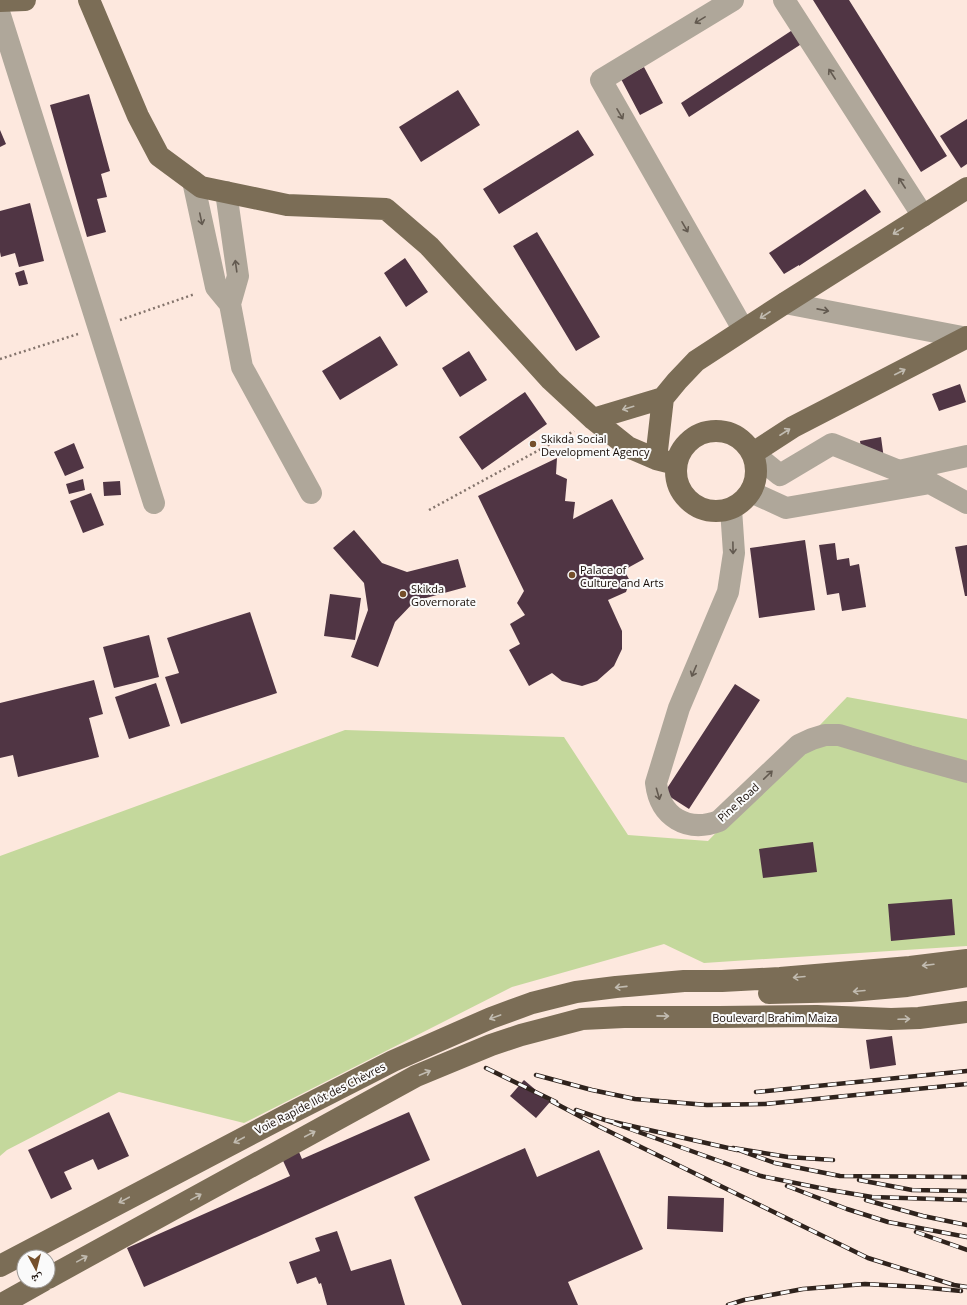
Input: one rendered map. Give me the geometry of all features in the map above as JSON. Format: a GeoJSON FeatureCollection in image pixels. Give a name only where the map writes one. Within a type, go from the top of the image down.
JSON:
{"type":"FeatureCollection","features":[{"type":"Feature","properties":{"kind":"main road"},"geometry":{"type":"LineString","coordinates":[[0,1],[25,0]]}},
{"type":"Feature","properties":{"kind":"main road"},"geometry":{"type":"LineString","coordinates":[[89,0],[138,116],[159,156],[201,187],[287,205],[386,210],[429,246],[551,380],[593,419],[628,447],[666,461]]}},
{"type":"Feature","properties":{"kind":"main road"},"geometry":{"type":"LineString","coordinates":[[593,419],[663,398],[696,361],[743,329],[967,188]]}},
{"type":"Feature","properties":{"kind":"main road"},"geometry":{"type":"LineString","coordinates":[[753,453],[793,427],[967,338]]}},
{"type":"Feature","properties":{"kind":"main road"},"geometry":{"type":"LineString","coordinates":[[663,398],[666,461],[676,476],[679,488],[690,502],[707,511],[719,512],[731,509],[742,502],[751,492],[756,480],[757,466],[753,453],[745,443],[735,436],[723,431],[711,431],[698,435],[688,442],[680,452],[666,461]]}},
{"type":"Feature","properties":{"kind":"main road"},"geometry":{"type":"LineString","coordinates":[[660,983],[780,978],[910,967],[967,960]]}},
{"type":"Feature","properties":{"kind":"main road"},"geometry":{"type":"LineString","coordinates":[[660,983],[688,991],[703,993],[850,992],[907,986],[967,976]]}},
{"type":"Feature","properties":{"kind":"main road","name":"Voie Rapide Ilôt des Chèvres"},"geometry":{"type":"LineString","coordinates":[[0,1266],[393,1061],[484,1021],[532,1004],[569,994],[616,987],[660,983]]}},
{"type":"Feature","properties":{"kind":"main road"},"geometry":{"type":"LineString","coordinates":[[817,1016],[967,990]]}},
{"type":"Feature","properties":{"kind":"main road","name":"Boulevard Brahim Maiza"},"geometry":{"type":"LineString","coordinates":[[56,1274],[416,1076],[491,1045],[548,1027],[582,1019],[631,1016],[817,1016],[892,1019],[919,1018],[967,1012]]}},
{"type":"Feature","properties":{"kind":"main road"},"geometry":{"type":"LineString","coordinates":[[0,1305],[29,1289]]}},
{"type":"Feature","properties":{"kind":"street"},"geometry":{"type":"LineString","coordinates":[[733,0],[601,80],[743,329]]}},
{"type":"Feature","properties":{"kind":"street"},"geometry":{"type":"LineString","coordinates":[[784,0],[923,216]]}},
{"type":"Feature","properties":{"kind":"street"},"geometry":{"type":"LineString","coordinates":[[0,16],[154,503]]}},
{"type":"Feature","properties":{"kind":"street"},"geometry":{"type":"LineString","coordinates":[[193,181],[216,287],[230,304]]}},
{"type":"Feature","properties":{"kind":"street"},"geometry":{"type":"LineString","coordinates":[[226,192],[238,276],[230,304],[242,367],[311,493]]}},
{"type":"Feature","properties":{"kind":"street"},"geometry":{"type":"LineString","coordinates":[[784,303],[967,338]]}},
{"type":"Feature","properties":{"kind":"street"},"geometry":{"type":"LineString","coordinates":[[753,453],[780,475],[832,444],[930,483],[967,503]]}},
{"type":"Feature","properties":{"kind":"street"},"geometry":{"type":"LineString","coordinates":[[899,471],[967,456]]}},
{"type":"Feature","properties":{"kind":"street"},"geometry":{"type":"LineString","coordinates":[[751,492],[786,508],[930,483]]}},
{"type":"Feature","properties":{"kind":"street","name":"Pine Road"},"geometry":{"type":"LineString","coordinates":[[731,509],[734,553],[728,592],[679,708],[656,783],[657,792],[666,810],[677,819],[691,825],[710,825],[719,821],[799,745],[812,738],[825,735],[839,735],[967,772]]}},
{"type":"Feature","properties":{"kind":"path"},"geometry":{"type":"LineString","coordinates":[[0,359],[98,328],[216,287]]}},
{"type":"Feature","properties":{"kind":"path"},"geometry":{"type":"LineString","coordinates":[[429,510],[574,432]]}},
{"type":"Feature","properties":{"kind":"green space"},"geometry":{"type":"Polygon","coordinates":[[[847,697],[967,719],[967,946],[704,963],[664,944],[512,987],[244,1123],[119,1092],[7,1150],[0,1156],[0,856],[345,730],[564,737],[628,835],[708,841],[847,697]]]}},
{"type":"Feature","properties":{"kind":"building"},"geometry":{"type":"Polygon","coordinates":[[[813,0],[849,0],[947,156],[921,172],[813,0]]]}},
{"type":"Feature","properties":{"kind":"building"},"geometry":{"type":"Polygon","coordinates":[[[794,29],[803,43],[689,117],[681,103],[794,29]]]}},
{"type":"Feature","properties":{"kind":"building"},"geometry":{"type":"Polygon","coordinates":[[[644,67],[663,103],[640,115],[621,79],[644,67]]]}},
{"type":"Feature","properties":{"kind":"building"},"geometry":{"type":"Polygon","coordinates":[[[458,90],[480,125],[421,162],[399,127],[458,90]]]}},
{"type":"Feature","properties":{"kind":"building"},"geometry":{"type":"Polygon","coordinates":[[[89,94],[110,171],[101,174],[107,197],[97,199],[106,232],[87,237],[50,105],[89,94]]]}},
{"type":"Feature","properties":{"kind":"building"},"geometry":{"type":"Polygon","coordinates":[[[967,119],[967,164],[961,168],[940,136],[967,119]]]}},
{"type":"Feature","properties":{"kind":"building"},"geometry":{"type":"Polygon","coordinates":[[[0,130],[6,144],[0,147],[0,130]]]}},
{"type":"Feature","properties":{"kind":"building"},"geometry":{"type":"Polygon","coordinates":[[[578,130],[594,155],[499,214],[483,189],[578,130]]]}},
{"type":"Feature","properties":{"kind":"building"},"geometry":{"type":"Polygon","coordinates":[[[865,189],[881,212],[799,266],[784,274],[769,253],[865,189]]]}},
{"type":"Feature","properties":{"kind":"building"},"geometry":{"type":"Polygon","coordinates":[[[30,203],[44,261],[19,267],[15,253],[1,257],[0,211],[30,203]]]}},
{"type":"Feature","properties":{"kind":"building"},"geometry":{"type":"Polygon","coordinates":[[[537,232],[600,337],[576,351],[513,246],[537,232]]]}},
{"type":"Feature","properties":{"kind":"building"},"geometry":{"type":"Polygon","coordinates":[[[405,258],[428,292],[406,307],[384,273],[405,258]]]}},
{"type":"Feature","properties":{"kind":"building"},"geometry":{"type":"Polygon","coordinates":[[[24,270],[28,284],[19,286],[15,273],[24,270]]]}},
{"type":"Feature","properties":{"kind":"building"},"geometry":{"type":"Polygon","coordinates":[[[380,336],[398,365],[340,400],[322,371],[380,336]]]}},
{"type":"Feature","properties":{"kind":"building"},"geometry":{"type":"Polygon","coordinates":[[[469,351],[487,380],[460,397],[442,368],[469,351]]]}},
{"type":"Feature","properties":{"kind":"building"},"geometry":{"type":"Polygon","coordinates":[[[960,384],[966,402],[939,411],[932,394],[960,384]]]}},
{"type":"Feature","properties":{"kind":"building"},"geometry":{"type":"Polygon","coordinates":[[[525,392],[547,424],[482,470],[459,437],[525,392]]]}},
{"type":"Feature","properties":{"kind":"building"},"geometry":{"type":"Polygon","coordinates":[[[881,437],[884,459],[863,463],[860,441],[881,437]]]}},
{"type":"Feature","properties":{"kind":"building"},"geometry":{"type":"Polygon","coordinates":[[[74,443],[84,468],[65,476],[54,452],[74,443]]]}},
{"type":"Feature","properties":{"kind":"building","name":"Palace of Culture and Arts"},"geometry":{"type":"Polygon","coordinates":[[[557,458],[556,474],[567,479],[565,501],[575,502],[573,519],[612,499],[644,559],[624,570],[630,581],[626,592],[608,600],[622,631],[622,649],[614,666],[597,681],[582,686],[562,681],[552,673],[529,686],[509,650],[520,644],[510,624],[525,615],[517,603],[524,591],[478,496],[557,458]]]}},
{"type":"Feature","properties":{"kind":"building"},"geometry":{"type":"Polygon","coordinates":[[[83,479],[85,490],[69,494],[66,484],[83,479]]]}},
{"type":"Feature","properties":{"kind":"building"},"geometry":{"type":"Polygon","coordinates":[[[120,481],[121,495],[104,496],[103,482],[120,481]]]}},
{"type":"Feature","properties":{"kind":"building"},"geometry":{"type":"Polygon","coordinates":[[[91,493],[104,525],[83,533],[70,501],[91,493]]]}},
{"type":"Feature","properties":{"kind":"building","name":"Skikda Governorate"},"geometry":{"type":"Polygon","coordinates":[[[354,530],[382,563],[407,572],[458,559],[466,587],[415,601],[395,622],[378,667],[351,657],[368,610],[364,583],[333,548],[354,530]]]}},
{"type":"Feature","properties":{"kind":"building"},"geometry":{"type":"Polygon","coordinates":[[[805,540],[815,610],[759,618],[750,548],[805,540]]]}},
{"type":"Feature","properties":{"kind":"building"},"geometry":{"type":"Polygon","coordinates":[[[835,543],[837,560],[849,558],[850,566],[859,564],[866,607],[842,611],[839,593],[827,595],[819,545],[835,543]]]}},
{"type":"Feature","properties":{"kind":"building"},"geometry":{"type":"Polygon","coordinates":[[[967,545],[967,596],[965,596],[955,547],[967,545]]]}},
{"type":"Feature","properties":{"kind":"building"},"geometry":{"type":"Polygon","coordinates":[[[330,594],[361,598],[355,640],[324,636],[330,594]]]}},
{"type":"Feature","properties":{"kind":"building"},"geometry":{"type":"Polygon","coordinates":[[[250,612],[277,693],[181,724],[165,677],[179,673],[167,638],[250,612]]]}},
{"type":"Feature","properties":{"kind":"building"},"geometry":{"type":"Polygon","coordinates":[[[149,635],[159,677],[114,688],[103,647],[149,635]]]}},
{"type":"Feature","properties":{"kind":"building"},"geometry":{"type":"Polygon","coordinates":[[[94,680],[103,714],[89,718],[99,757],[18,777],[13,755],[0,758],[0,703],[94,680]]]}},
{"type":"Feature","properties":{"kind":"building"},"geometry":{"type":"Polygon","coordinates":[[[156,683],[170,726],[129,739],[115,697],[156,683]]]}},
{"type":"Feature","properties":{"kind":"building"},"geometry":{"type":"Polygon","coordinates":[[[735,684],[760,700],[689,809],[664,793],[735,684]]]}},
{"type":"Feature","properties":{"kind":"building"},"geometry":{"type":"Polygon","coordinates":[[[813,842],[817,872],[763,878],[759,849],[813,842]]]}},
{"type":"Feature","properties":{"kind":"building"},"geometry":{"type":"Polygon","coordinates":[[[952,899],[955,935],[891,941],[888,904],[952,899]]]}},
{"type":"Feature","properties":{"kind":"building"},"geometry":{"type":"Polygon","coordinates":[[[892,1036],[896,1065],[870,1069],[866,1040],[892,1036]]]}},
{"type":"Feature","properties":{"kind":"building"},"geometry":{"type":"Polygon","coordinates":[[[524,1080],[550,1102],[536,1118],[510,1096],[524,1080]]]}},
{"type":"Feature","properties":{"kind":"building"},"geometry":{"type":"Polygon","coordinates":[[[109,1112],[129,1156],[98,1170],[93,1159],[64,1172],[72,1189],[51,1199],[28,1150],[109,1112]]]}},
{"type":"Feature","properties":{"kind":"building"},"geometry":{"type":"Polygon","coordinates":[[[409,1112],[430,1160],[144,1287],[127,1248],[290,1176],[279,1152],[296,1145],[302,1159],[409,1112]]]}},
{"type":"Feature","properties":{"kind":"building"},"geometry":{"type":"Polygon","coordinates":[[[525,1148],[537,1177],[599,1150],[643,1249],[568,1282],[578,1305],[462,1305],[414,1197],[525,1148]]]}},
{"type":"Feature","properties":{"kind":"building"},"geometry":{"type":"Polygon","coordinates":[[[668,1196],[724,1198],[723,1232],[667,1229],[668,1196]]]}},
{"type":"Feature","properties":{"kind":"building"},"geometry":{"type":"Polygon","coordinates":[[[337,1231],[351,1271],[391,1259],[405,1305],[327,1305],[321,1283],[319,1284],[316,1277],[297,1284],[289,1262],[320,1251],[315,1238],[337,1231]]]}},
{"type":"Feature","properties":{"kind":"railway"},"geometry":{"type":"LineString","coordinates":[[486,1068],[556,1102]]}},
{"type":"Feature","properties":{"kind":"railway"},"geometry":{"type":"LineString","coordinates":[[756,1092],[967,1071]]}},
{"type":"Feature","properties":{"kind":"railway"},"geometry":{"type":"LineString","coordinates":[[536,1075],[592,1090],[635,1099],[707,1105],[765,1104],[967,1084]]}},
{"type":"Feature","properties":{"kind":"railway"},"geometry":{"type":"LineString","coordinates":[[551,1101],[600,1127],[868,1258],[954,1285],[967,1287]]}},
{"type":"Feature","properties":{"kind":"railway"},"geometry":{"type":"LineString","coordinates":[[576,1110],[605,1120]]}},
{"type":"Feature","properties":{"kind":"railway"},"geometry":{"type":"LineString","coordinates":[[737,1150],[605,1120],[761,1176],[872,1197],[967,1200]]}},
{"type":"Feature","properties":{"kind":"railway"},"geometry":{"type":"LineString","coordinates":[[833,1160],[788,1157],[733,1148],[775,1163],[840,1176],[967,1177]]}},
{"type":"Feature","properties":{"kind":"railway"},"geometry":{"type":"LineString","coordinates":[[859,1180],[912,1190],[967,1191]]}},
{"type":"Feature","properties":{"kind":"railway"},"geometry":{"type":"LineString","coordinates":[[787,1186],[847,1209],[888,1222],[967,1237]]}},
{"type":"Feature","properties":{"kind":"railway"},"geometry":{"type":"LineString","coordinates":[[866,1200],[923,1216],[967,1225]]}},
{"type":"Feature","properties":{"kind":"railway"},"geometry":{"type":"LineString","coordinates":[[916,1232],[967,1250]]}},
{"type":"Feature","properties":{"kind":"railway"},"geometry":{"type":"LineString","coordinates":[[728,1305],[744,1300],[803,1289],[865,1284],[961,1291]]}},
{"type":"Feature","properties":{"kind":"place","name":"Skikda Social Development Agency"},"geometry":{"type":"Point","coordinates":[533,444]}},
{"type":"Feature","properties":{"kind":"place","name":"Palace of Culture and Arts"},"geometry":{"type":"Point","coordinates":[572,575]}},
{"type":"Feature","properties":{"kind":"place","name":"Skikda Governorate"},"geometry":{"type":"Point","coordinates":[403,594]}}]}
